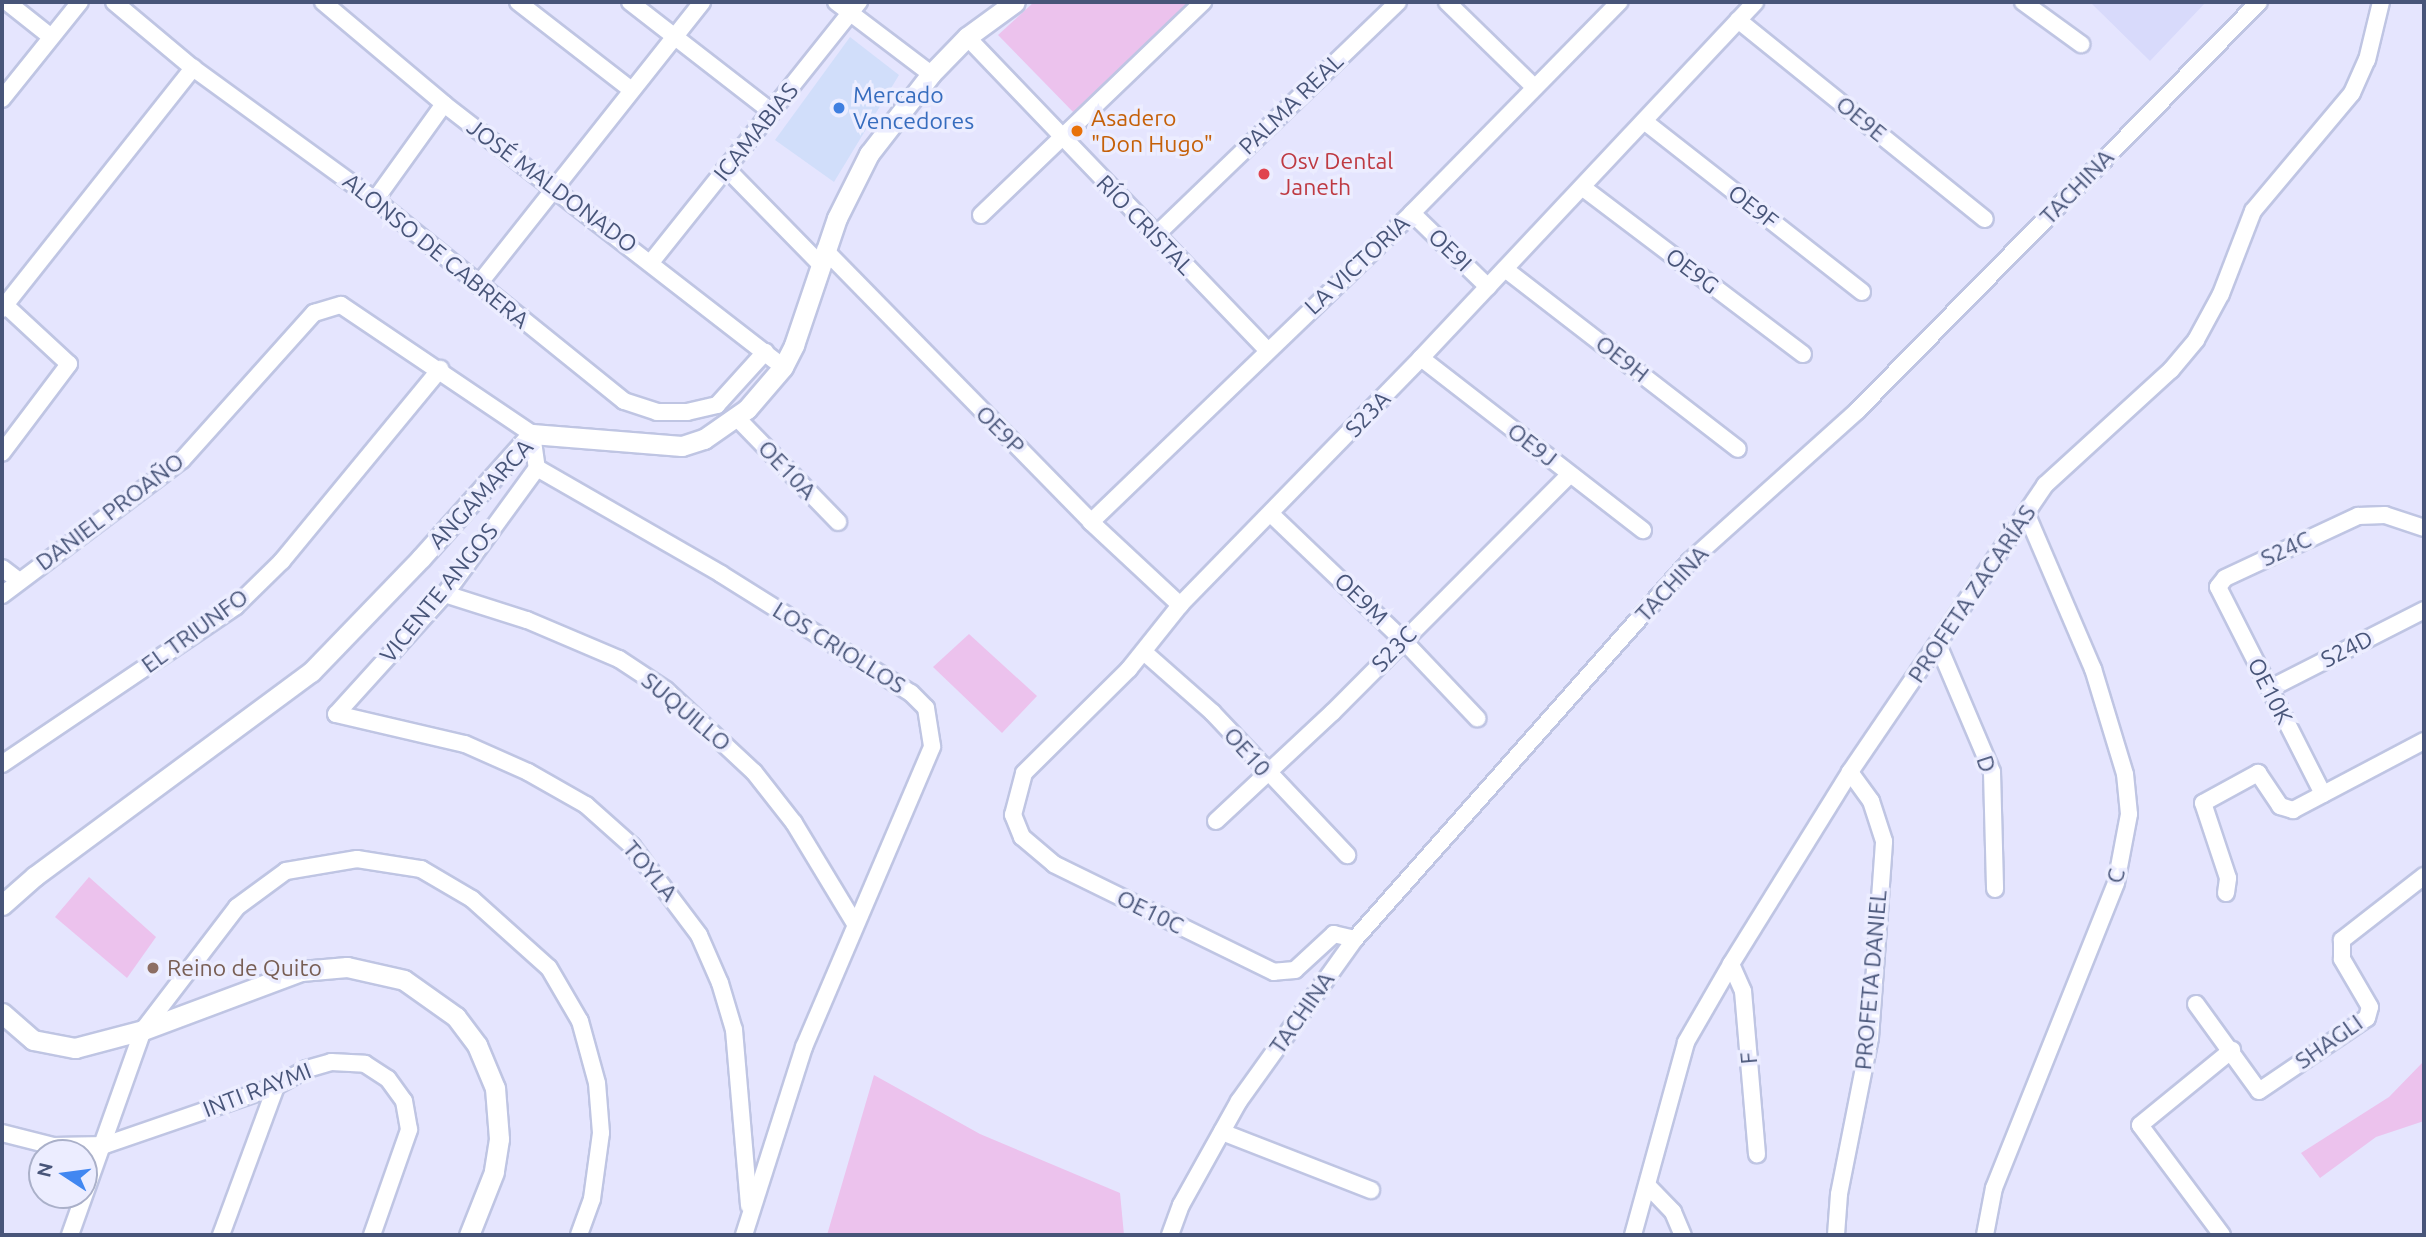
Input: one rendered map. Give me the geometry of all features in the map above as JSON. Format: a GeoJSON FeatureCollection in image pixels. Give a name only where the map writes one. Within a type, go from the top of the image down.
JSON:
{"type":"FeatureCollection","features":[{"type":"Feature","properties":{"kind":"street"},"geometry":{"type":"LineString","coordinates":[[6,2],[51,37]]}},
{"type":"Feature","properties":{"kind":"street"},"geometry":{"type":"LineString","coordinates":[[2,99],[80,2]]}},
{"type":"Feature","properties":{"kind":"street","name":"ALONSO DE CABRERA"},"geometry":{"type":"LineString","coordinates":[[114,2],[193,68],[375,200],[624,401],[657,412],[687,412],[717,405],[765,352]]}},
{"type":"Feature","properties":{"kind":"street","name":"JOSÉ MALDONADO"},"geometry":{"type":"LineString","coordinates":[[323,2],[444,104],[552,189],[652,261],[783,366]]}},
{"type":"Feature","properties":{"kind":"street"},"geometry":{"type":"LineString","coordinates":[[519,2],[631,89]]}},
{"type":"Feature","properties":{"kind":"street"},"geometry":{"type":"LineString","coordinates":[[630,2],[772,112]]}},
{"type":"Feature","properties":{"kind":"street"},"geometry":{"type":"LineString","coordinates":[[478,285],[702,2]]}},
{"type":"Feature","properties":{"kind":"street"},"geometry":{"type":"LineString","coordinates":[[836,2],[855,7],[931,74]]}},
{"type":"Feature","properties":{"kind":"street","name":"ANGAMARCA"},"geometry":{"type":"LineString","coordinates":[[2,905],[35,876],[311,672],[421,558],[532,434],[682,446],[704,439],[737,418],[783,366],[822,257],[869,153],[931,74],[967,37],[1014,2]]}},
{"type":"Feature","properties":{"kind":"street"},"geometry":{"type":"LineString","coordinates":[[981,215],[1203,2]]}},
{"type":"Feature","properties":{"kind":"street","name":"PALMA REAL"},"geometry":{"type":"LineString","coordinates":[[1155,236],[1398,2]]}},
{"type":"Feature","properties":{"kind":"street"},"geometry":{"type":"LineString","coordinates":[[1447,2],[1534,88]]}},
{"type":"Feature","properties":{"kind":"street","name":"LA VICTORIA"},"geometry":{"type":"LineString","coordinates":[[1091,522],[1412,213],[1619,2]]}},
{"type":"Feature","properties":{"kind":"street","name":"S23A"},"geometry":{"type":"LineString","coordinates":[[1022,837],[1013,815],[1024,772],[1144,652],[1180,605],[1506,269],[1755,2]]}},
{"type":"Feature","properties":{"kind":"street"},"geometry":{"type":"LineString","coordinates":[[2023,2],[2081,44]]}},
{"type":"Feature","properties":{"kind":"street","name":"TACHINA"},"geometry":{"type":"LineString","coordinates":[[1170,1235],[1181,1205],[1222,1132],[1355,939],[1690,561],[1857,411],[2259,2]]}},
{"type":"Feature","properties":{"kind":"street","name":"PROFETA ZACARÍAS"},"geometry":{"type":"LineString","coordinates":[[1633,1235],[1686,1042],[1731,964],[1850,772],[1939,647],[2026,513],[2068,460],[2171,370],[2196,340],[2221,294],[2253,211],[2352,93],[2367,60],[2381,2]]}},
{"type":"Feature","properties":{"kind":"street","name":"ICAMABIAS"},"geometry":{"type":"LineString","coordinates":[[652,261],[855,7]]}},
{"type":"Feature","properties":{"kind":"street","name":"OE9E"},"geometry":{"type":"LineString","coordinates":[[1738,20],[1985,219]]}},
{"type":"Feature","properties":{"kind":"street","name":"RÍO CRISTAL"},"geometry":{"type":"LineString","coordinates":[[967,37],[1267,350]]}},
{"type":"Feature","properties":{"kind":"street"},"geometry":{"type":"LineString","coordinates":[[2,453],[69,364],[3,305],[193,68]]}},
{"type":"Feature","properties":{"kind":"street"},"geometry":{"type":"LineString","coordinates":[[375,200],[444,104]]}},
{"type":"Feature","properties":{"kind":"street","name":"OE9F"},"geometry":{"type":"LineString","coordinates":[[1644,121],[1862,292]]}},
{"type":"Feature","properties":{"kind":"street","name":"OE9P"},"geometry":{"type":"LineString","coordinates":[[727,169],[822,257],[1091,522],[1180,605]]}},
{"type":"Feature","properties":{"kind":"street","name":"OE9G"},"geometry":{"type":"LineString","coordinates":[[1581,187],[1803,354]]}},
{"type":"Feature","properties":{"kind":"street","name":"OE9I"},"geometry":{"type":"LineString","coordinates":[[1412,213],[1488,287]]}},
{"type":"Feature","properties":{"kind":"street","name":"OE9H"},"geometry":{"type":"LineString","coordinates":[[1506,269],[1738,449]]}},
{"type":"Feature","properties":{"kind":"street","name":"DANIEL PROAÑO"},"geometry":{"type":"LineString","coordinates":[[2,595],[181,460],[314,313],[330,306],[341,305],[440,369]]}},
{"type":"Feature","properties":{"kind":"street","name":"OE9J"},"geometry":{"type":"LineString","coordinates":[[1421,358],[1643,530]]}},
{"type":"Feature","properties":{"kind":"street"},"geometry":{"type":"LineString","coordinates":[[440,369],[532,434],[537,468]]}},
{"type":"Feature","properties":{"kind":"street","name":"EL TRIUNFO"},"geometry":{"type":"LineString","coordinates":[[2,764],[236,606],[282,561],[440,369]]}},
{"type":"Feature","properties":{"kind":"street","name":"OE10A"},"geometry":{"type":"LineString","coordinates":[[737,418],[838,522]]}},
{"type":"Feature","properties":{"kind":"street","name":"VICENTE ANGOS"},"geometry":{"type":"LineString","coordinates":[[336,715],[445,594],[537,468]]}},
{"type":"Feature","properties":{"kind":"street","name":"LOS CRIOLLOS"},"geometry":{"type":"LineString","coordinates":[[537,468],[721,573],[911,693],[926,708],[932,747],[854,922],[804,1047],[766,1171],[750,1208],[744,1235]]}},
{"type":"Feature","properties":{"kind":"street","name":"S23C"},"geometry":{"type":"LineString","coordinates":[[1216,821],[1267,775],[1569,475]]}},
{"type":"Feature","properties":{"kind":"street","name":"C"},"geometry":{"type":"LineString","coordinates":[[1984,1235],[1994,1188],[2116,883],[2129,814],[2125,774],[2093,669],[2026,513]]}},
{"type":"Feature","properties":{"kind":"street","name":"OE9M"},"geometry":{"type":"LineString","coordinates":[[1271,514],[1403,640],[1477,718]]}},
{"type":"Feature","properties":{"kind":"street","name":"S24C"},"geometry":{"type":"LineString","coordinates":[[2218,587],[2225,578],[2358,516],[2385,515],[2424,528]]}},
{"type":"Feature","properties":{"kind":"street"},"geometry":{"type":"LineString","coordinates":[[2,568],[19,582]]}},
{"type":"Feature","properties":{"kind":"street","name":"OE10K"},"geometry":{"type":"LineString","coordinates":[[2218,587],[2323,794]]}},
{"type":"Feature","properties":{"kind":"street","name":"SUQUILLO"},"geometry":{"type":"LineString","coordinates":[[445,594],[527,620],[619,659],[666,690],[754,772],[794,823],[854,922]]}},
{"type":"Feature","properties":{"kind":"street","name":"S24D"},"geometry":{"type":"LineString","coordinates":[[2269,689],[2424,610]]}},
{"type":"Feature","properties":{"kind":"street","name":"D"},"geometry":{"type":"LineString","coordinates":[[1939,647],[1992,772],[1995,888]]}},
{"type":"Feature","properties":{"kind":"street","name":"OE10"},"geometry":{"type":"LineString","coordinates":[[1144,652],[1212,712],[1267,775],[1347,855]]}},
{"type":"Feature","properties":{"kind":"street","name":"TOYLA"},"geometry":{"type":"LineString","coordinates":[[336,715],[465,744],[528,772],[586,805],[632,846],[699,935],[720,983],[734,1031],[750,1208]]}},
{"type":"Feature","properties":{"kind":"street"},"geometry":{"type":"LineString","coordinates":[[2226,893],[2228,878],[2203,803],[2252,774],[2263,777],[2285,811],[2424,741]]}},
{"type":"Feature","properties":{"kind":"street","name":"PROFETA DANIEL"},"geometry":{"type":"LineString","coordinates":[[1836,1235],[1839,1194],[1870,1038],[1884,841],[1871,801],[1850,772]]}},
{"type":"Feature","properties":{"kind":"street","name":"OE10C"},"geometry":{"type":"LineString","coordinates":[[1022,837],[1054,864],[1286,974],[1334,934],[1355,939]]}},
{"type":"Feature","properties":{"kind":"street"},"geometry":{"type":"LineString","coordinates":[[70,1235],[105,1145],[143,1030],[237,907],[286,871],[357,859],[421,869],[472,899],[549,968],[580,1021],[597,1083],[601,1133],[592,1199],[579,1235]]}},
{"type":"Feature","properties":{"kind":"street","name":"SHAGLI"},"geometry":{"type":"LineString","coordinates":[[2196,1004],[2259,1091],[2367,1018],[2370,1007],[2342,959],[2342,940],[2424,876]]}},
{"type":"Feature","properties":{"kind":"street","name":"F"},"geometry":{"type":"LineString","coordinates":[[1731,964],[1743,991],[1757,1154]]}},
{"type":"Feature","properties":{"kind":"street"},"geometry":{"type":"LineString","coordinates":[[2,1013],[19,1031],[58,1048],[88,1046],[143,1030],[301,971],[325,967],[376,971],[433,996],[456,1017],[477,1045],[495,1088],[499,1115],[494,1172],[469,1235]]}},
{"type":"Feature","properties":{"kind":"street"},"geometry":{"type":"LineString","coordinates":[[2222,1235],[2140,1125],[2232,1051]]}},
{"type":"Feature","properties":{"kind":"street","name":"INTI RAYMI"},"geometry":{"type":"LineString","coordinates":[[2,1133],[53,1146],[105,1145],[276,1086],[331,1062],[365,1064],[388,1079],[404,1101],[409,1130],[372,1235]]}},
{"type":"Feature","properties":{"kind":"street"},"geometry":{"type":"LineString","coordinates":[[221,1235],[276,1086]]}},
{"type":"Feature","properties":{"kind":"street"},"geometry":{"type":"LineString","coordinates":[[1222,1132],[1371,1190]]}},
{"type":"Feature","properties":{"kind":"street"},"geometry":{"type":"LineString","coordinates":[[1648,1186],[1673,1212],[1684,1235]]}},
{"type":"Feature","properties":{"kind":"shaded area"},"geometry":{"type":"Polygon","coordinates":[[[1034,2],[1189,2],[1077,116],[998,35],[1034,2]]]}},
{"type":"Feature","properties":{"kind":"shaded area"},"geometry":{"type":"Polygon","coordinates":[[[2090,2],[2206,2],[2150,61],[2090,2]]]}},
{"type":"Feature","properties":{"kind":"shaded area","name":"Mercado Vencedores"},"geometry":{"type":"Polygon","coordinates":[[[850,37],[899,75],[834,182],[775,140],[850,37]]]}},
{"type":"Feature","properties":{"kind":"shaded area"},"geometry":{"type":"Polygon","coordinates":[[[969,634],[1037,696],[1002,733],[933,667],[969,634]]]}},
{"type":"Feature","properties":{"kind":"shaded area"},"geometry":{"type":"Polygon","coordinates":[[[89,877],[156,937],[127,978],[55,917],[89,877]]]}},
{"type":"Feature","properties":{"kind":"shaded area"},"geometry":{"type":"Polygon","coordinates":[[[2424,1061],[2424,1121],[2376,1137],[2320,1178],[2301,1153],[2389,1097],[2424,1061]]]}},
{"type":"Feature","properties":{"kind":"shaded area"},"geometry":{"type":"Polygon","coordinates":[[[874,1075],[980,1134],[1120,1193],[1124,1235],[827,1235],[874,1075]]]}},
{"type":"Feature","properties":{"kind":"place","name":"Mercado Vencedores"},"geometry":{"type":"Point","coordinates":[839,108]}},
{"type":"Feature","properties":{"kind":"place","name":"Asadero \"Don Hugo\""},"geometry":{"type":"Point","coordinates":[1077,131]}},
{"type":"Feature","properties":{"kind":"place","name":"Osv Dental Janeth"},"geometry":{"type":"Point","coordinates":[1264,174]}},
{"type":"Feature","properties":{"kind":"place","name":"Reino de Quito"},"geometry":{"type":"Point","coordinates":[153,968]}}]}
